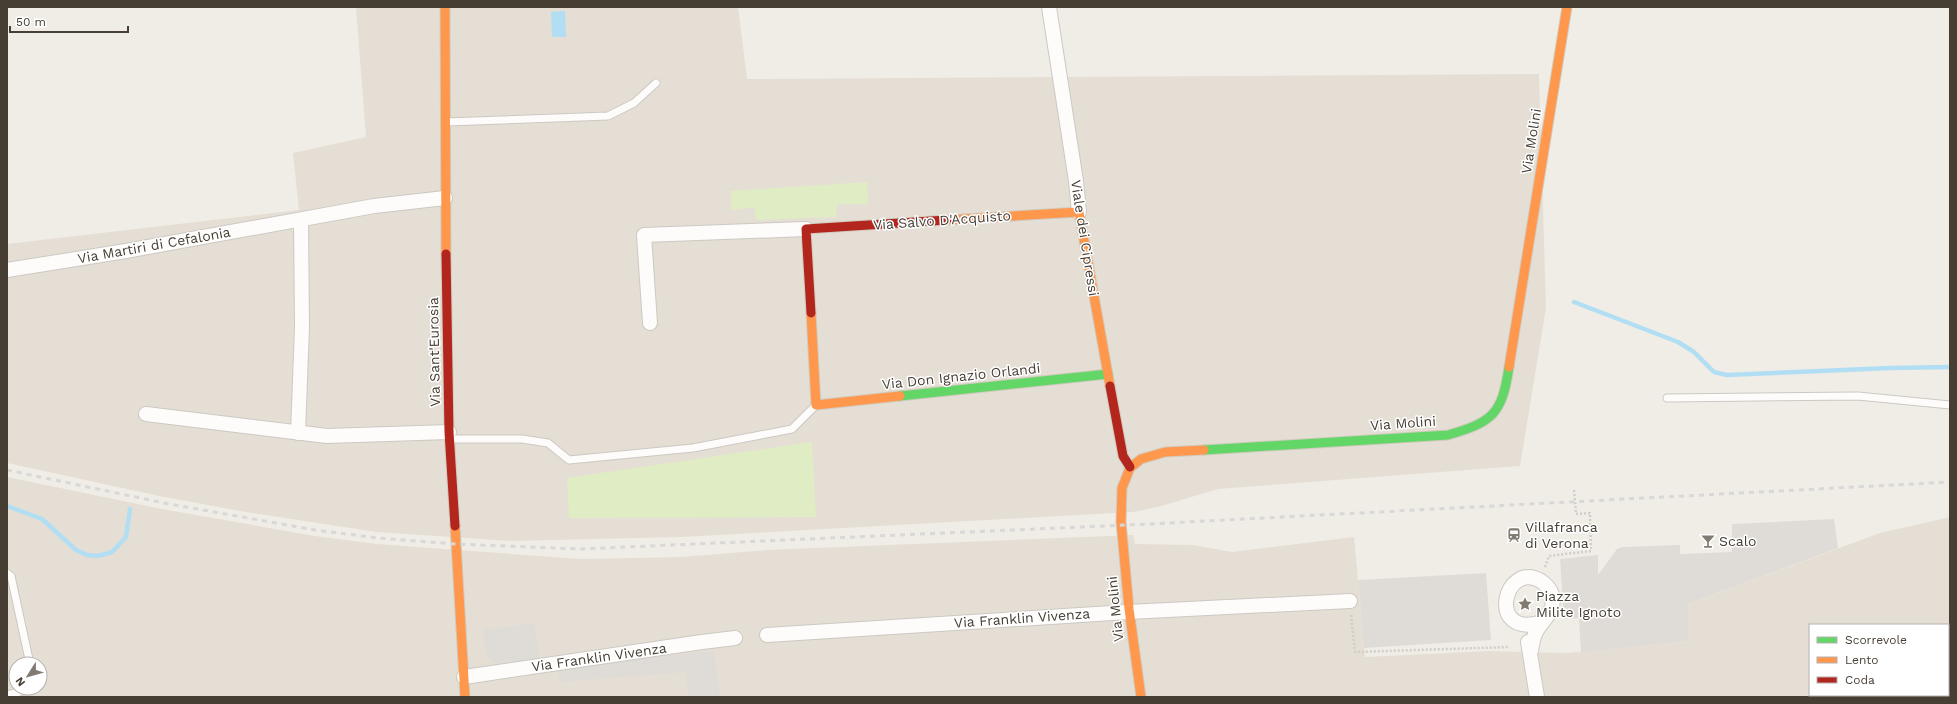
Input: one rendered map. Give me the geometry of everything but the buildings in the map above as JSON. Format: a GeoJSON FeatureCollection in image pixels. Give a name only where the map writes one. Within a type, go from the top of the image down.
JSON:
{"type":"FeatureCollection","features":[{"type":"Feature","properties":{"kind":"street","name":"Via Sant'Eurosia"},"geometry":{"type":"LineString","coordinates":[[445,7],[446,198],[450,436],[465,697]]}},
{"type":"Feature","properties":{"kind":"street","name":"Viale dei Cipressi"},"geometry":{"type":"LineString","coordinates":[[1049,7],[1076,181],[1079,212],[1123,456],[1130,467]]}},
{"type":"Feature","properties":{"kind":"street","name":"Via Molini"},"geometry":{"type":"LineString","coordinates":[[1141,697],[1128,612],[1121,500],[1122,488],[1130,467],[1153,454],[1165,452],[1448,435],[1484,422],[1494,414],[1505,392],[1567,7]]}},
{"type":"Feature","properties":{"kind":"street","name":"Via Martiri di Cefalonia"},"geometry":{"type":"LineString","coordinates":[[7,270],[301,220],[374,206],[446,198]]}},
{"type":"Feature","properties":{"kind":"street","name":"Via Salvo D'Acquisto"},"geometry":{"type":"LineString","coordinates":[[650,323],[644,235],[806,229],[1079,212]]}},
{"type":"Feature","properties":{"kind":"street"},"geometry":{"type":"LineString","coordinates":[[298,433],[302,327],[301,220]]}},
{"type":"Feature","properties":{"kind":"street"},"geometry":{"type":"LineString","coordinates":[[806,229],[816,405]]}},
{"type":"Feature","properties":{"kind":"street","name":"Via Don Ignazio Orlandi"},"geometry":{"type":"LineString","coordinates":[[816,405],[1108,374]]}},
{"type":"Feature","properties":{"kind":"street"},"geometry":{"type":"LineString","coordinates":[[146,414],[327,436],[450,436]]}},
{"type":"Feature","properties":{"kind":"street"},"geometry":{"type":"LineString","coordinates":[[1531,651],[1533,640],[1552,608],[1553,599],[1547,586],[1540,581],[1526,578],[1518,581],[1509,589],[1505,597],[1505,604],[1508,614],[1523,632],[1531,651],[1537,697]]}},
{"type":"Feature","properties":{"kind":"street","name":"Via Franklin Vivenza"},"geometry":{"type":"LineString","coordinates":[[767,635],[1128,612],[1350,601]]}},
{"type":"Feature","properties":{"kind":"street"},"geometry":{"type":"LineString","coordinates":[[1513,620],[1521,625],[1530,626],[1543,622]]}},
{"type":"Feature","properties":{"kind":"street","name":"Via Franklin Vivenza"},"geometry":{"type":"LineString","coordinates":[[464,677],[735,638]]}},
{"type":"Feature","properties":{"kind":"lane"},"geometry":{"type":"LineString","coordinates":[[446,122],[608,116],[634,103],[656,82]]}},
{"type":"Feature","properties":{"kind":"lane"},"geometry":{"type":"LineString","coordinates":[[1667,398],[1858,396],[1950,405]]}},
{"type":"Feature","properties":{"kind":"lane"},"geometry":{"type":"LineString","coordinates":[[450,436],[522,439],[548,443],[569,460],[693,448],[792,430],[816,405]]}},
{"type":"Feature","properties":{"kind":"lane"},"geometry":{"type":"LineString","coordinates":[[7,574],[11,576],[28,656]]}},
{"type":"Feature","properties":{"kind":"path"},"geometry":{"type":"LineString","coordinates":[[1540,581],[1549,556],[1591,551],[1590,513],[1576,514],[1574,488]]}},
{"type":"Feature","properties":{"kind":"path"},"geometry":{"type":"LineString","coordinates":[[1350,601],[1355,652],[1508,646]]}},
{"type":"Feature","properties":{"kind":"shaded area"},"geometry":{"type":"Polygon","coordinates":[[[356,7],[738,7],[747,79],[1539,74],[1546,308],[1520,466],[1218,489],[1158,507],[1133,512],[681,537],[511,541],[377,532],[246,512],[164,497],[7,463],[7,244],[299,210],[293,153],[366,137],[356,7]]]}},
{"type":"Feature","properties":{"kind":"shaded area"},"geometry":{"type":"Polygon","coordinates":[[[7,477],[162,509],[315,536],[377,544],[581,559],[682,557],[766,550],[1133,535],[1135,544],[1193,545],[1232,552],[1354,537],[1365,657],[1491,651],[1566,653],[1688,641],[1688,604],[1880,533],[1950,517],[1950,697],[7,697],[7,477]]]}},
{"type":"Feature","properties":{"kind":"shaded area"},"geometry":{"type":"Polygon","coordinates":[[[1834,519],[1838,548],[1688,604],[1688,641],[1581,652],[1579,618],[1564,619],[1560,559],[1598,555],[1598,575],[1617,549],[1622,547],[1680,545],[1680,554],[1732,552],[1732,524],[1834,519]]]}},
{"type":"Feature","properties":{"kind":"shaded area"},"geometry":{"type":"Polygon","coordinates":[[[1486,573],[1491,640],[1364,648],[1358,580],[1486,573]]]}},
{"type":"Feature","properties":{"kind":"shaded area"},"geometry":{"type":"Polygon","coordinates":[[[534,623],[540,659],[499,665],[486,657],[483,630],[534,623]]]}},
{"type":"Feature","properties":{"kind":"shaded area"},"geometry":{"type":"Polygon","coordinates":[[[714,651],[720,697],[688,697],[686,672],[560,682],[557,666],[714,651]]]}},
{"type":"Feature","properties":{"kind":"shaded area"},"geometry":{"type":"Polygon","coordinates":[[[1809,696],[1888,696],[1804,697],[1809,696]]]}},
{"type":"Feature","properties":{"kind":"green space"},"geometry":{"type":"Polygon","coordinates":[[[867,182],[868,204],[837,204],[836,217],[756,220],[754,207],[731,210],[731,191],[867,182]]]}},
{"type":"Feature","properties":{"kind":"green space"},"geometry":{"type":"Polygon","coordinates":[[[812,442],[816,517],[569,518],[567,478],[812,442]]]}},
{"type":"Feature","properties":{"kind":"water"},"geometry":{"type":"Polygon","coordinates":[[[565,11],[566,37],[552,37],[551,12],[565,11]]]}},
{"type":"Feature","properties":{"kind":"waterway"},"geometry":{"type":"LineString","coordinates":[[1574,302],[1678,342],[1694,352],[1714,372],[1727,375],[1950,367]]}},
{"type":"Feature","properties":{"kind":"waterway"},"geometry":{"type":"LineString","coordinates":[[7,506],[42,519],[76,550],[87,555],[98,556],[112,552],[126,537],[130,509]]}},
{"type":"Feature","properties":{"kind":"railway"},"geometry":{"type":"LineString","coordinates":[[7,470],[164,503],[315,530],[378,538],[455,544],[581,549],[1149,524],[1950,482]]}},
{"type":"Feature","properties":{"kind":"traffic: fast"},"geometry":{"type":"LineString","coordinates":[[1204,450],[1448,435],[1476,426],[1493,414],[1503,396],[1509,367]]}},
{"type":"Feature","properties":{"kind":"traffic: fast"},"geometry":{"type":"LineString","coordinates":[[900,396],[1108,374]]}},
{"type":"Feature","properties":{"kind":"traffic: slow"},"geometry":{"type":"LineString","coordinates":[[445,7],[446,254]]}},
{"type":"Feature","properties":{"kind":"traffic: slow"},"geometry":{"type":"LineString","coordinates":[[1509,367],[1567,7]]}},
{"type":"Feature","properties":{"kind":"traffic: slow"},"geometry":{"type":"LineString","coordinates":[[947,220],[1079,212],[1110,386]]}},
{"type":"Feature","properties":{"kind":"traffic: slow"},"geometry":{"type":"LineString","coordinates":[[811,313],[816,405],[900,396]]}},
{"type":"Feature","properties":{"kind":"traffic: slow"},"geometry":{"type":"LineString","coordinates":[[1141,697],[1129,609],[1121,522],[1122,488],[1130,468],[1141,459],[1165,452],[1204,450]]}},
{"type":"Feature","properties":{"kind":"traffic: slow"},"geometry":{"type":"LineString","coordinates":[[455,526],[465,697]]}},
{"type":"Feature","properties":{"kind":"traffic: jam"},"geometry":{"type":"LineString","coordinates":[[811,313],[806,229],[947,220]]}},
{"type":"Feature","properties":{"kind":"traffic: jam"},"geometry":{"type":"LineString","coordinates":[[446,254],[449,432],[455,526]]}},
{"type":"Feature","properties":{"kind":"traffic: jam"},"geometry":{"type":"LineString","coordinates":[[1110,386],[1123,456],[1130,467]]}},
{"type":"Feature","properties":{"kind":"place","name":"Villafranca di Verona"},"geometry":{"type":"Point","coordinates":[1514,535]}},
{"type":"Feature","properties":{"kind":"place","name":"Scalo"},"geometry":{"type":"Point","coordinates":[1708,541]}},
{"type":"Feature","properties":{"kind":"place","name":"Piazza Milite Ignoto"},"geometry":{"type":"Point","coordinates":[1525,604]}}]}
